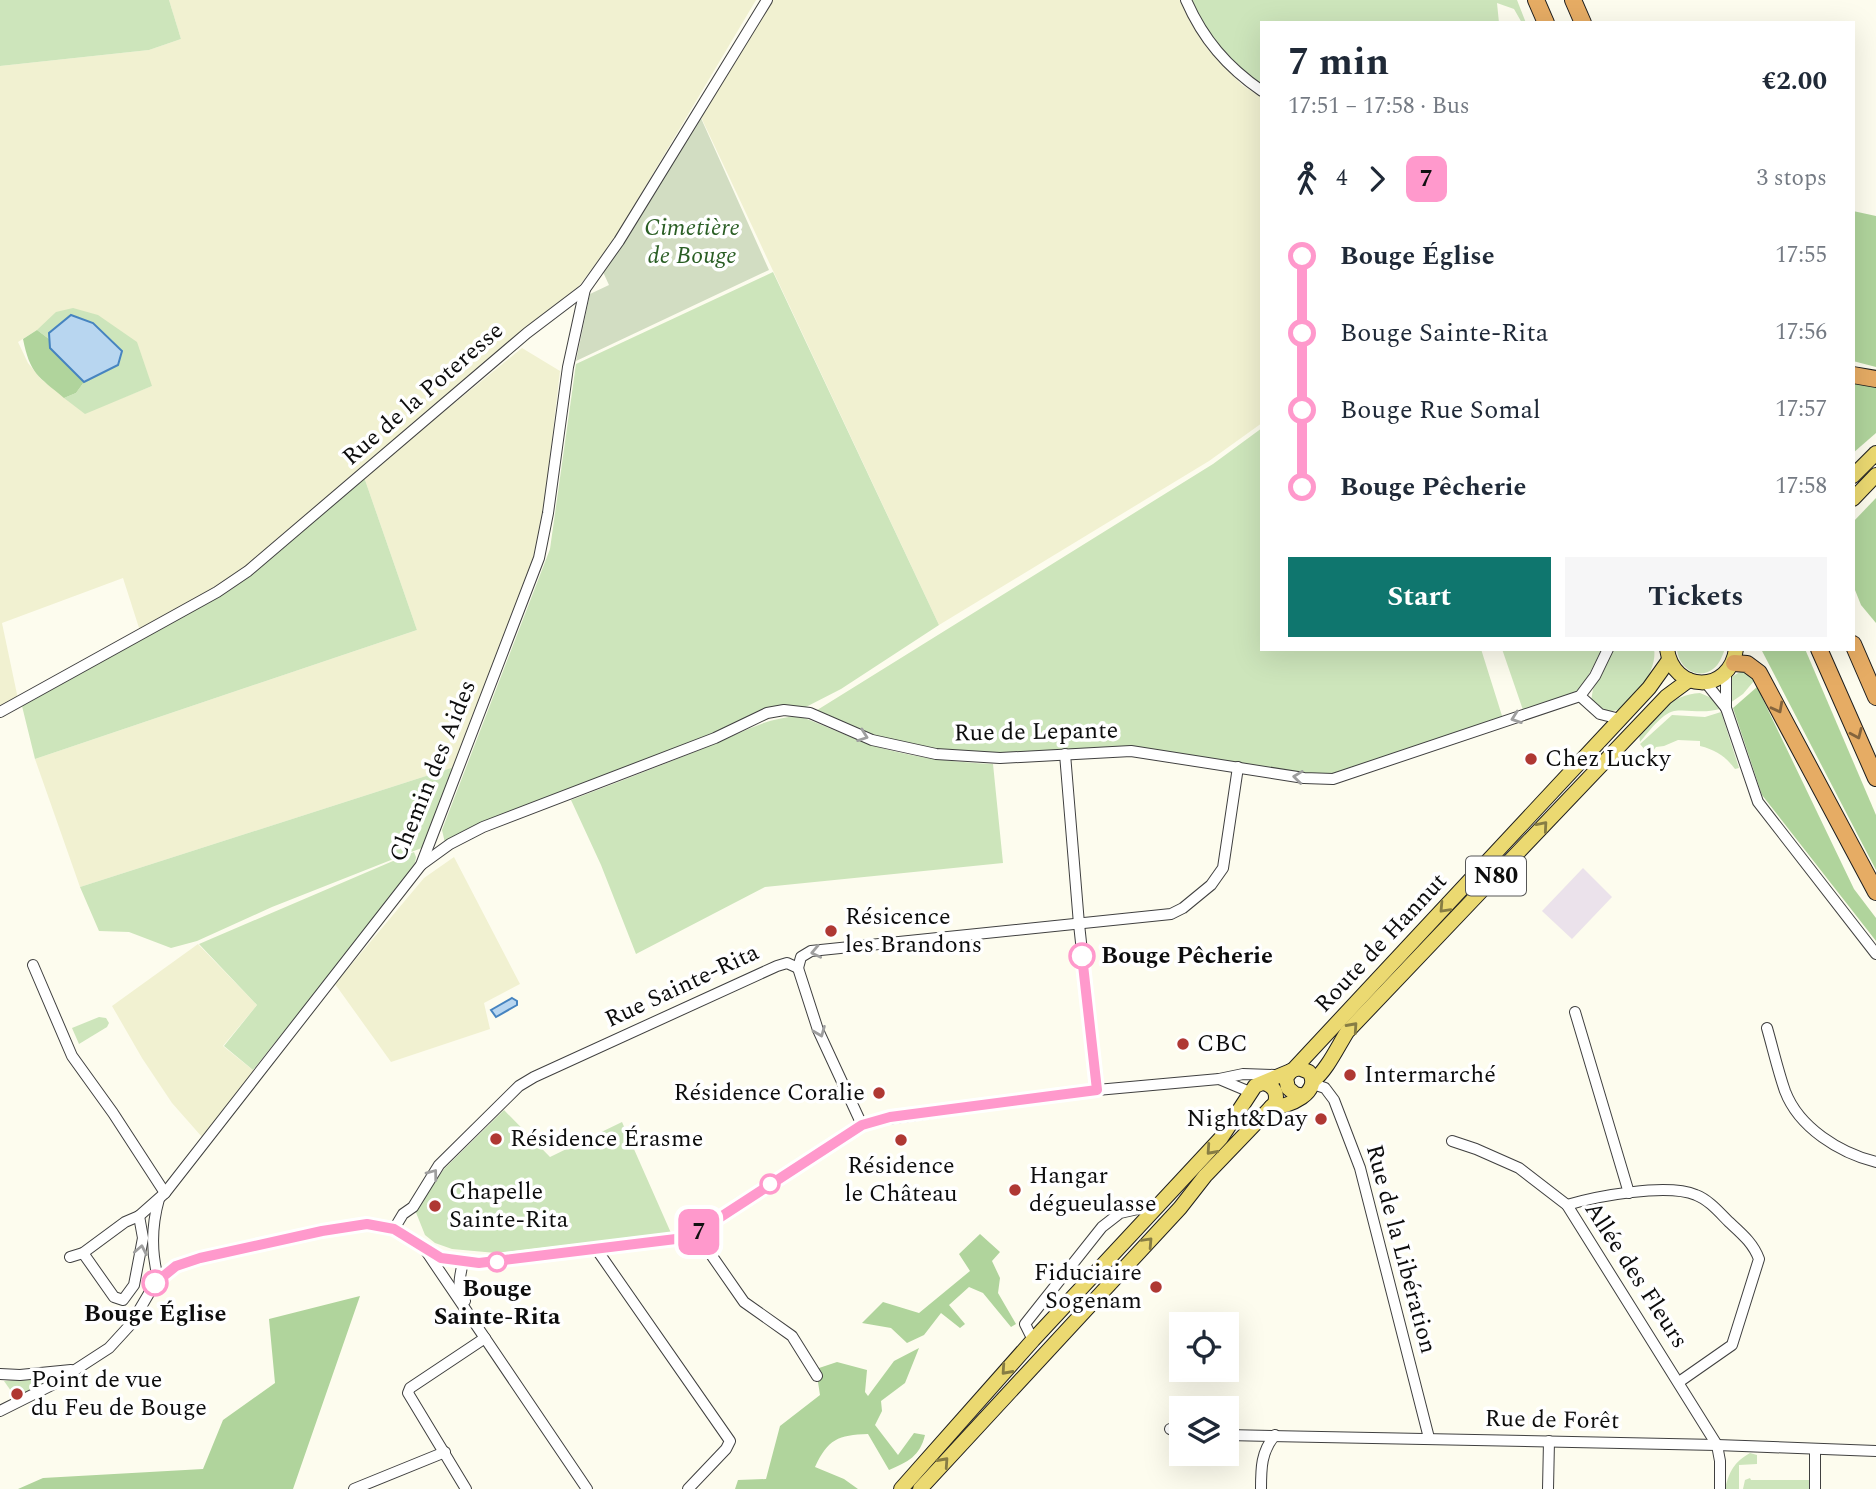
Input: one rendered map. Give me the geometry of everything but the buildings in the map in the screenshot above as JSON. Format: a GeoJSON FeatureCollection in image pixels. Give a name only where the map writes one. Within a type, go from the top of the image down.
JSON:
{"type":"FeatureCollection","features":[{"type":"Feature","properties":{"kind":"highway"},"geometry":{"type":"LineString","coordinates":[[1536,0],[1545,21]]}},
{"type":"Feature","properties":{"kind":"highway"},"geometry":{"type":"LineString","coordinates":[[1573,0],[1582,21]]}},
{"type":"Feature","properties":{"kind":"highway"},"geometry":{"type":"LineString","coordinates":[[1855,375],[1876,379]]}},
{"type":"Feature","properties":{"kind":"highway"},"geometry":{"type":"LineString","coordinates":[[1855,649],[1876,697]]}},
{"type":"Feature","properties":{"kind":"highway"},"geometry":{"type":"LineString","coordinates":[[1820,651],[1876,778]]}},
{"type":"Feature","properties":{"kind":"highway"},"geometry":{"type":"LineString","coordinates":[[1732,662],[1747,664],[1759,673],[1876,892]]}},
{"type":"Feature","properties":{"kind":"main road"},"geometry":{"type":"LineString","coordinates":[[1855,474],[1876,453]]}},
{"type":"Feature","properties":{"kind":"main road"},"geometry":{"type":"LineString","coordinates":[[1855,497],[1876,475]]}},
{"type":"Feature","properties":{"kind":"main road","name":"Route de Hannut"},"geometry":{"type":"LineString","coordinates":[[901,1489],[1033,1340],[1221,1138],[1255,1085],[1287,1072],[1620,719],[1657,678],[1666,653]]}},
{"type":"Feature","properties":{"kind":"main road","name":"N80"},"geometry":{"type":"LineString","coordinates":[[1666,653],[1677,673],[1689,680]]}},
{"type":"Feature","properties":{"kind":"main road"},"geometry":{"type":"LineString","coordinates":[[1689,680],[1706,683],[1717,680],[1732,662]]}},
{"type":"Feature","properties":{"kind":"main road","name":"Route de Hannut"},"geometry":{"type":"LineString","coordinates":[[920,1489],[1180,1208],[1205,1176],[1270,1108],[1280,1108],[1308,1092],[1347,1032],[1666,696],[1689,680]]}},
{"type":"Feature","properties":{"kind":"main road"},"geometry":{"type":"LineString","coordinates":[[1300,1095],[1288,1088],[1287,1072],[1304,1069],[1309,1072],[1313,1083]]}},
{"type":"Feature","properties":{"kind":"main road"},"geometry":{"type":"LineString","coordinates":[[1255,1085],[1269,1085],[1276,1093],[1270,1108],[1259,1110],[1251,1104],[1255,1085]]}},
{"type":"Feature","properties":{"kind":"street","name":"Rue de la Poteresse"},"geometry":{"type":"LineString","coordinates":[[0,712],[217,592],[248,572],[527,333],[585,289],[619,241],[767,0]]}},
{"type":"Feature","properties":{"kind":"street"},"geometry":{"type":"LineString","coordinates":[[1186,0],[1216,52],[1229,66],[1260,89]]}},
{"type":"Feature","properties":{"kind":"street","name":"Chemin des Aides"},"geometry":{"type":"LineString","coordinates":[[158,1278],[153,1259],[155,1213],[162,1196],[421,865],[540,558],[568,366],[585,289]]}},
{"type":"Feature","properties":{"kind":"street"},"geometry":{"type":"LineString","coordinates":[[1607,651],[1595,677],[1580,695],[1600,714],[1620,719]]}},
{"type":"Feature","properties":{"kind":"street"},"geometry":{"type":"LineString","coordinates":[[1726,708],[1732,662]]}},
{"type":"Feature","properties":{"kind":"street"},"geometry":{"type":"LineString","coordinates":[[1706,683],[1726,708],[1758,802],[1876,954]]}},
{"type":"Feature","properties":{"kind":"street","name":"Rue de Lepante"},"geometry":{"type":"LineString","coordinates":[[421,865],[450,844],[483,827],[715,738],[767,713],[784,710],[800,710],[872,740],[936,754],[1000,758],[1131,751],[1304,778],[1333,779],[1580,695]]}},
{"type":"Feature","properties":{"kind":"street"},"geometry":{"type":"LineString","coordinates":[[1065,754],[1079,924],[1097,1090]]}},
{"type":"Feature","properties":{"kind":"street","name":"Rue Sainte-Rita"},"geometry":{"type":"LineString","coordinates":[[394,1229],[403,1214],[413,1207],[439,1165],[527,1081],[777,965],[787,963],[798,968],[801,957],[811,951],[1171,914],[1183,908],[1211,885],[1223,868],[1238,767]]}},
{"type":"Feature","properties":{"kind":"street"},"geometry":{"type":"LineString","coordinates":[[33,965],[72,1056],[113,1113],[162,1196],[139,1216],[125,1222],[83,1253],[71,1257]]}},
{"type":"Feature","properties":{"kind":"street"},"geometry":{"type":"LineString","coordinates":[[798,968],[818,1030],[862,1125]]}},
{"type":"Feature","properties":{"kind":"street"},"geometry":{"type":"LineString","coordinates":[[1575,1013],[1629,1193]]}},
{"type":"Feature","properties":{"kind":"street"},"geometry":{"type":"LineString","coordinates":[[1767,1028],[1786,1093],[1796,1109],[1830,1143],[1852,1155],[1876,1162]]}},
{"type":"Feature","properties":{"kind":"street"},"geometry":{"type":"LineString","coordinates":[[1219,1079],[1223,1076],[1255,1085]]}},
{"type":"Feature","properties":{"kind":"street"},"geometry":{"type":"LineString","coordinates":[[0,1412],[52,1385],[109,1348],[131,1324],[158,1278],[176,1266],[200,1258],[322,1231],[367,1224],[394,1229],[441,1258],[463,1262],[486,1263],[684,1238],[696,1233],[862,1125],[890,1117],[1097,1090],[1219,1079],[1255,1085]]}},
{"type":"Feature","properties":{"kind":"street","name":"Rue de la Libération"},"geometry":{"type":"LineString","coordinates":[[1313,1083],[1325,1088],[1334,1100],[1360,1168],[1429,1438]]}},
{"type":"Feature","properties":{"kind":"street","name":"Allée des Fleurs"},"geometry":{"type":"LineString","coordinates":[[1452,1141],[1519,1168],[1567,1205],[1717,1445]]}},
{"type":"Feature","properties":{"kind":"street"},"geometry":{"type":"LineString","coordinates":[[1567,1205],[1598,1196],[1681,1191],[1703,1199],[1755,1247],[1759,1259],[1732,1345],[1679,1382]]}},
{"type":"Feature","properties":{"kind":"street"},"geometry":{"type":"LineString","coordinates":[[1033,1340],[1025,1324],[1102,1227],[1120,1213],[1160,1204]]}},
{"type":"Feature","properties":{"kind":"street"},"geometry":{"type":"LineString","coordinates":[[83,1253],[114,1297],[123,1300],[134,1285],[143,1238],[139,1216]]}},
{"type":"Feature","properties":{"kind":"street"},"geometry":{"type":"LineString","coordinates":[[696,1233],[744,1302],[792,1336],[817,1376]]}},
{"type":"Feature","properties":{"kind":"street"},"geometry":{"type":"LineString","coordinates":[[423,1247],[587,1489]]}},
{"type":"Feature","properties":{"kind":"street"},"geometry":{"type":"LineString","coordinates":[[597,1250],[730,1441],[726,1449],[688,1489]]}},
{"type":"Feature","properties":{"kind":"street"},"geometry":{"type":"LineString","coordinates":[[463,1262],[458,1286],[460,1294],[478,1318],[479,1327]]}},
{"type":"Feature","properties":{"kind":"street"},"geometry":{"type":"LineString","coordinates":[[466,1489],[408,1393],[410,1388],[485,1338]]}},
{"type":"Feature","properties":{"kind":"street"},"geometry":{"type":"LineString","coordinates":[[0,1374],[20,1375],[74,1369]]}},
{"type":"Feature","properties":{"kind":"street","name":"Rue de Forêt"},"geometry":{"type":"LineString","coordinates":[[1239,1434],[1876,1451]]}},
{"type":"Feature","properties":{"kind":"street"},"geometry":{"type":"LineString","coordinates":[[1261,1489],[1261,1461],[1267,1445],[1275,1435]]}},
{"type":"Feature","properties":{"kind":"street"},"geometry":{"type":"LineString","coordinates":[[1548,1489],[1549,1441]]}},
{"type":"Feature","properties":{"kind":"street"},"geometry":{"type":"LineString","coordinates":[[1717,1445],[1720,1489]]}},
{"type":"Feature","properties":{"kind":"street"},"geometry":{"type":"LineString","coordinates":[[1815,1449],[1815,1489]]}},
{"type":"Feature","properties":{"kind":"street"},"geometry":{"type":"LineString","coordinates":[[354,1489],[445,1452]]}},
{"type":"Feature","properties":{"kind":"shaded area"},"geometry":{"type":"Polygon","coordinates":[[[1583,868],[1612,897],[1572,939],[1542,911],[1583,868]]]}},
{"type":"Feature","properties":{"kind":"green space"},"geometry":{"type":"Polygon","coordinates":[[[0,0],[169,0],[181,39],[149,50],[0,66],[0,0]]]}},
{"type":"Feature","properties":{"kind":"green space"},"geometry":{"type":"Polygon","coordinates":[[[169,0],[756,0],[613,241],[579,286],[237,577],[140,631],[123,578],[2,623],[18,699],[0,709],[0,66],[149,50],[181,39],[169,0]],[[37,330],[18,342],[28,363],[41,379],[85,413],[152,386],[37,330]]]}},
{"type":"Feature","properties":{"kind":"green space"},"geometry":{"type":"Polygon","coordinates":[[[771,0],[1180,0],[1208,49],[1242,85],[1260,97],[1260,424],[1209,461],[939,625],[700,115],[771,0]]]}},
{"type":"Feature","properties":{"kind":"green space"},"geometry":{"type":"Polygon","coordinates":[[[1191,0],[1517,0],[1525,21],[1521,21],[1514,9],[1497,3],[1499,21],[1260,21],[1260,85],[1221,48],[1191,0]]]}},
{"type":"Feature","properties":{"kind":"green space","name":"Cimetière de Bouge"},"geometry":{"type":"Polygon","coordinates":[[[700,116],[769,270],[576,361],[590,294],[609,285],[603,272],[700,116]]]}},
{"type":"Feature","properties":{"kind":"green space"},"geometry":{"type":"Polygon","coordinates":[[[1855,211],[1876,216],[1876,367],[1855,362],[1855,211]]]}},
{"type":"Feature","properties":{"kind":"green space"},"geometry":{"type":"Polygon","coordinates":[[[773,272],[939,625],[841,689],[802,709],[776,709],[445,843],[442,830],[550,549],[576,364],[773,272]]]}},
{"type":"Feature","properties":{"kind":"green space"},"geometry":{"type":"Polygon","coordinates":[[[73,308],[98,315],[137,342],[152,386],[85,414],[64,398],[76,393],[84,382],[118,365],[49,333],[49,339],[37,330],[56,312],[73,308]]]}},
{"type":"Feature","properties":{"kind":"green space"},"geometry":{"type":"Polygon","coordinates":[[[37,330],[49,339],[51,349],[84,382],[76,393],[64,398],[41,379],[32,367],[23,339],[37,330]]]}},
{"type":"Feature","properties":{"kind":"green space"},"geometry":{"type":"Polygon","coordinates":[[[522,348],[560,371],[540,543],[454,767],[80,887],[35,759],[417,630],[364,477],[522,348]]]}},
{"type":"Feature","properties":{"kind":"green space"},"geometry":{"type":"Polygon","coordinates":[[[1855,378],[1876,382],[1876,433],[1855,451],[1855,378]]]}},
{"type":"Feature","properties":{"kind":"green space"},"geometry":{"type":"Polygon","coordinates":[[[1260,429],[1260,651],[1482,651],[1503,719],[1342,773],[1319,776],[1130,748],[1004,753],[946,750],[902,743],[858,731],[814,712],[1213,464],[1260,429]]]}},
{"type":"Feature","properties":{"kind":"green space"},"geometry":{"type":"Polygon","coordinates":[[[364,477],[417,630],[35,759],[22,706],[232,589],[364,477]]]}},
{"type":"Feature","properties":{"kind":"green space"},"geometry":{"type":"Polygon","coordinates":[[[1876,498],[1876,623],[1861,605],[1855,590],[1855,520],[1876,498]]]}},
{"type":"Feature","properties":{"kind":"green space"},"geometry":{"type":"Polygon","coordinates":[[[1503,651],[1602,651],[1579,692],[1524,713],[1503,651]]]}},
{"type":"Feature","properties":{"kind":"green space"},"geometry":{"type":"Polygon","coordinates":[[[1613,651],[1654,651],[1649,675],[1638,693],[1624,706],[1609,711],[1600,708],[1591,701],[1593,689],[1613,651]]]}},
{"type":"Feature","properties":{"kind":"green space"},"geometry":{"type":"Polygon","coordinates":[[[1677,651],[1724,651],[1715,667],[1701,673],[1689,670],[1677,651]]]}},
{"type":"Feature","properties":{"kind":"green space"},"geometry":{"type":"Polygon","coordinates":[[[1762,651],[1806,651],[1876,815],[1876,870],[1762,651]]]}},
{"type":"Feature","properties":{"kind":"green space"},"geometry":{"type":"Polygon","coordinates":[[[1740,672],[1747,672],[1754,681],[1743,694],[1730,703],[1730,678],[1740,672]]]}},
{"type":"Feature","properties":{"kind":"green space"},"geometry":{"type":"Polygon","coordinates":[[[1757,687],[1854,889],[1876,918],[1876,941],[1762,795],[1733,708],[1757,687]]]}},
{"type":"Feature","properties":{"kind":"green space"},"geometry":{"type":"Polygon","coordinates":[[[1700,693],[1714,699],[1720,709],[1669,713],[1655,724],[1640,742],[1639,734],[1666,707],[1681,697],[1700,693]]]}},
{"type":"Feature","properties":{"kind":"green space"},"geometry":{"type":"Polygon","coordinates":[[[1721,712],[1739,768],[1735,769],[1720,754],[1700,746],[1700,741],[1678,740],[1656,747],[1653,751],[1645,750],[1640,744],[1672,715],[1705,717],[1721,712]]]}},
{"type":"Feature","properties":{"kind":"green space"},"geometry":{"type":"Polygon","coordinates":[[[798,716],[864,742],[911,755],[993,764],[1003,863],[765,887],[636,954],[601,865],[571,800],[754,727],[798,716]]]}},
{"type":"Feature","properties":{"kind":"green space"},"geometry":{"type":"Polygon","coordinates":[[[454,767],[424,847],[272,907],[197,941],[171,948],[129,932],[99,931],[80,887],[454,767]]]}},
{"type":"Feature","properties":{"kind":"green space"},"geometry":{"type":"Polygon","coordinates":[[[414,852],[415,863],[392,896],[253,1070],[224,1046],[257,1005],[199,944],[414,852]]]}},
{"type":"Feature","properties":{"kind":"green space"},"geometry":{"type":"Polygon","coordinates":[[[454,857],[520,984],[484,1003],[490,1029],[391,1062],[335,984],[424,878],[454,857]]]}},
{"type":"Feature","properties":{"kind":"green space"},"geometry":{"type":"Polygon","coordinates":[[[198,944],[257,1005],[223,1046],[254,1071],[202,1137],[172,1103],[112,1006],[198,944]]]}},
{"type":"Feature","properties":{"kind":"green space"},"geometry":{"type":"Polygon","coordinates":[[[99,1017],[106,1018],[109,1023],[107,1027],[79,1044],[72,1028],[99,1017]]]}},
{"type":"Feature","properties":{"kind":"green space"},"geometry":{"type":"Polygon","coordinates":[[[504,1110],[550,1157],[622,1122],[671,1233],[496,1253],[452,1249],[435,1243],[425,1235],[415,1210],[444,1169],[504,1110]]]}},
{"type":"Feature","properties":{"kind":"green space"},"geometry":{"type":"Polygon","coordinates":[[[980,1234],[1000,1252],[992,1261],[1000,1278],[998,1293],[1016,1324],[1011,1327],[983,1293],[969,1287],[949,1305],[965,1324],[960,1328],[941,1313],[924,1335],[907,1343],[891,1328],[862,1323],[883,1302],[919,1313],[970,1271],[959,1254],[980,1234]]]}},
{"type":"Feature","properties":{"kind":"green space"},"geometry":{"type":"Polygon","coordinates":[[[360,1296],[293,1489],[18,1489],[43,1478],[203,1469],[223,1420],[275,1383],[269,1319],[360,1296]]]}},
{"type":"Feature","properties":{"kind":"green space"},"geometry":{"type":"Polygon","coordinates":[[[919,1348],[905,1383],[881,1401],[882,1411],[875,1425],[898,1455],[914,1433],[925,1435],[920,1448],[912,1457],[889,1470],[868,1434],[841,1437],[825,1450],[815,1467],[844,1479],[858,1489],[735,1489],[738,1480],[766,1479],[780,1426],[820,1395],[816,1369],[837,1362],[867,1370],[865,1392],[868,1396],[894,1361],[919,1348]]]}},
{"type":"Feature","properties":{"kind":"green space"},"geometry":{"type":"Polygon","coordinates":[[[41,1377],[44,1384],[16,1398],[4,1381],[41,1377]]]}},
{"type":"Feature","properties":{"kind":"green space"},"geometry":{"type":"Polygon","coordinates":[[[1750,1453],[1757,1455],[1757,1464],[1739,1465],[1739,1489],[1725,1489],[1733,1468],[1750,1453]]]}},
{"type":"Feature","properties":{"kind":"green space"},"geometry":{"type":"Polygon","coordinates":[[[1745,1480],[1810,1480],[1810,1489],[1743,1489],[1745,1480]]]}},
{"type":"Feature","properties":{"kind":"water"},"geometry":{"type":"Polygon","coordinates":[[[71,315],[93,323],[122,351],[118,365],[84,382],[50,348],[49,333],[71,315]]]}},
{"type":"Feature","properties":{"kind":"water"},"geometry":{"type":"Polygon","coordinates":[[[512,998],[517,1001],[517,1005],[496,1017],[491,1010],[512,998]]]}},
{"type":"Feature","properties":{"kind":"bus line","name":"7"},"geometry":{"type":"LineString","coordinates":[[155,1283],[176,1266],[200,1258],[322,1231],[367,1224],[394,1229],[441,1258],[479,1263],[684,1238],[872,1121],[1097,1090],[1082,956]]}},
{"type":"Feature","properties":{"kind":"place","name":"Chez Lucky"},"geometry":{"type":"Point","coordinates":[1531,759]}},
{"type":"Feature","properties":{"kind":"place","name":"Résicence les Brandons"},"geometry":{"type":"Point","coordinates":[831,931]}},
{"type":"Feature","properties":{"kind":"place","name":"Bouge Pêcherie"},"geometry":{"type":"Point","coordinates":[1082,956]}},
{"type":"Feature","properties":{"kind":"place","name":"CBC"},"geometry":{"type":"Point","coordinates":[1183,1044]}},
{"type":"Feature","properties":{"kind":"place","name":"Intermarché"},"geometry":{"type":"Point","coordinates":[1350,1075]}},
{"type":"Feature","properties":{"kind":"place","name":"Résidence Coralie"},"geometry":{"type":"Point","coordinates":[879,1093]}},
{"type":"Feature","properties":{"kind":"place","name":"Night&Day"},"geometry":{"type":"Point","coordinates":[1321,1119]}},
{"type":"Feature","properties":{"kind":"place","name":"Résidence Érasme"},"geometry":{"type":"Point","coordinates":[496,1139]}},
{"type":"Feature","properties":{"kind":"place","name":"Résidence le Château"},"geometry":{"type":"Point","coordinates":[901,1140]}},
{"type":"Feature","properties":{"kind":"place","name":"Hangar dégueulasse"},"geometry":{"type":"Point","coordinates":[1015,1190]}},
{"type":"Feature","properties":{"kind":"place","name":"Chapelle Sainte-Rita"},"geometry":{"type":"Point","coordinates":[435,1206]}},
{"type":"Feature","properties":{"kind":"place","name":"Bouge Sainte-Rita"},"geometry":{"type":"Point","coordinates":[497,1262]}},
{"type":"Feature","properties":{"kind":"place","name":"Bouge Église"},"geometry":{"type":"Point","coordinates":[155,1283]}},
{"type":"Feature","properties":{"kind":"place","name":"Fiduciaire Sogenam"},"geometry":{"type":"Point","coordinates":[1156,1287]}},
{"type":"Feature","properties":{"kind":"place","name":"Point de vue du Feu de Bouge"},"geometry":{"type":"Point","coordinates":[17,1394]}}]}
